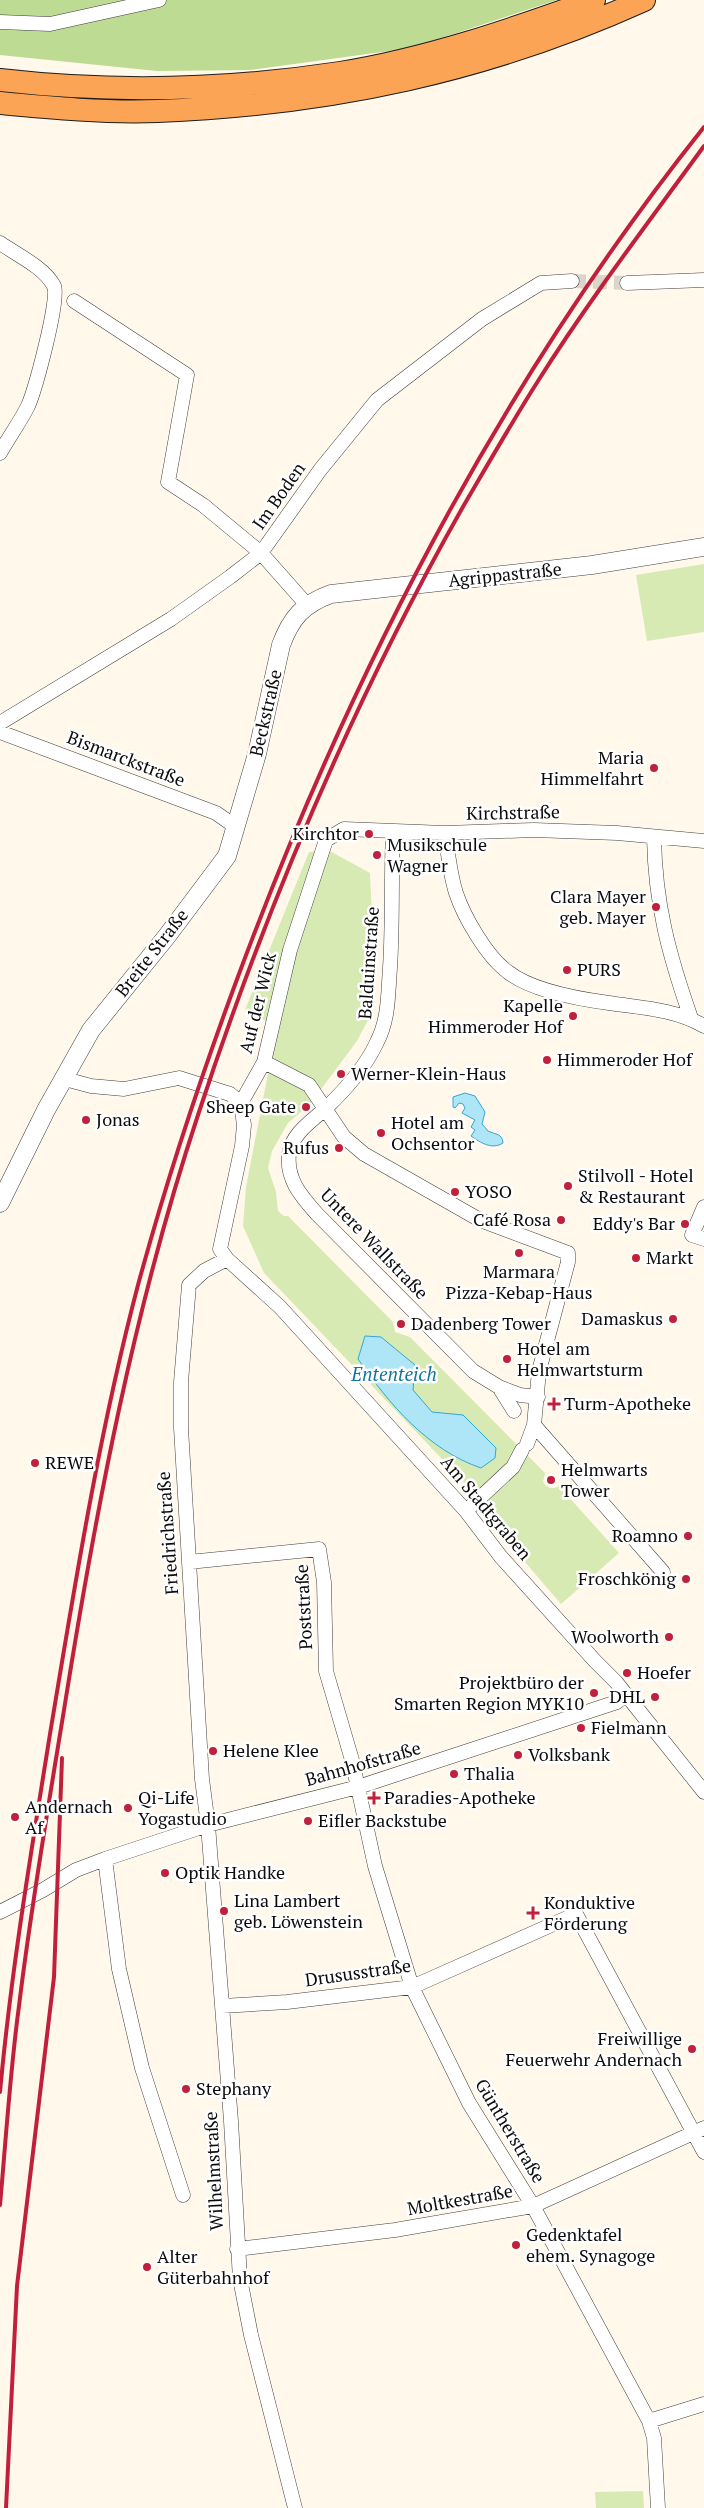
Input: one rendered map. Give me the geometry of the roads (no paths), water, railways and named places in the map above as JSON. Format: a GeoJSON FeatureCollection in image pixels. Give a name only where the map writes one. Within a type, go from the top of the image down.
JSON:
{"type":"FeatureCollection","features":[{"type":"Feature","properties":{"kind":"highway"},"geometry":{"type":"LineString","coordinates":[[0,80],[157,111],[269,104],[348,93],[449,59],[514,30],[594,0]]}},
{"type":"Feature","properties":{"kind":"highway"},"geometry":{"type":"LineString","coordinates":[[0,103],[92,98],[156,88],[261,83],[519,49],[606,17],[644,0]]}},
{"type":"Feature","properties":{"kind":"street"},"geometry":{"type":"LineString","coordinates":[[0,22],[50,24],[159,0]]}},
{"type":"Feature","properties":{"kind":"street"},"geometry":{"type":"LineString","coordinates":[[0,243],[42,272],[53,286],[55,292],[50,328],[28,406],[0,452]]}},
{"type":"Feature","properties":{"kind":"street","name":"Im Boden"},"geometry":{"type":"LineString","coordinates":[[0,723],[171,619],[261,553],[320,470],[377,400],[482,319],[541,283],[572,280]]}},
{"type":"Feature","properties":{"kind":"street"},"geometry":{"type":"LineString","coordinates":[[627,283],[704,280]]}},
{"type":"Feature","properties":{"kind":"street"},"geometry":{"type":"LineString","coordinates":[[74,301],[187,375],[168,482],[203,505],[261,553],[307,605]]}},
{"type":"Feature","properties":{"kind":"street","name":"Agrippastraße"},"geometry":{"type":"LineString","coordinates":[[307,605],[331,594],[592,565],[704,547]]}},
{"type":"Feature","properties":{"kind":"street","name":"Beckstraße"},"geometry":{"type":"LineString","coordinates":[[236,827],[257,754],[281,645],[287,628],[296,614],[307,605]]}},
{"type":"Feature","properties":{"kind":"street","name":"Bismarckstraße"},"geometry":{"type":"LineString","coordinates":[[0,732],[216,813],[236,827]]}},
{"type":"Feature","properties":{"kind":"street","name":"Breite Straße"},"geometry":{"type":"LineString","coordinates":[[0,1202],[46,1110],[91,1030],[167,936],[227,856],[236,827]]}},
{"type":"Feature","properties":{"kind":"street","name":"Kirchstraße"},"geometry":{"type":"LineString","coordinates":[[326,840],[344,829],[444,833],[534,830],[617,832],[704,841]]}},
{"type":"Feature","properties":{"kind":"street","name":"Balduinstraße"},"geometry":{"type":"LineString","coordinates":[[326,1108],[366,1060],[386,1021],[393,924],[393,831]]}},
{"type":"Feature","properties":{"kind":"street"},"geometry":{"type":"LineString","coordinates":[[444,833],[456,893],[465,913],[488,951],[507,972],[531,985],[590,1001],[675,1012],[691,1018],[704,1026]]}},
{"type":"Feature","properties":{"kind":"street"},"geometry":{"type":"LineString","coordinates":[[654,837],[654,874],[661,917],[669,952],[691,1018]]}},
{"type":"Feature","properties":{"kind":"street","name":"Auf der Wick"},"geometry":{"type":"LineString","coordinates":[[241,1103],[264,1062],[290,950],[326,840]]}},
{"type":"Feature","properties":{"kind":"street"},"geometry":{"type":"LineString","coordinates":[[264,1062],[309,1085],[344,1137],[364,1154],[480,1220],[568,1253],[568,1262],[539,1371],[534,1425],[512,1467],[466,1511]]}},
{"type":"Feature","properties":{"kind":"street"},"geometry":{"type":"LineString","coordinates":[[65,1079],[92,1086],[124,1089],[178,1078],[230,1094],[241,1103],[244,1125],[242,1146],[220,1249],[227,1259]]}},
{"type":"Feature","properties":{"kind":"street","name":"Untere Wallstraße"},"geometry":{"type":"LineString","coordinates":[[326,1108],[303,1128],[289,1154],[290,1170],[296,1190],[317,1214],[465,1363],[499,1387],[520,1395],[538,1397]]}},
{"type":"Feature","properties":{"kind":"street"},"geometry":{"type":"LineString","coordinates":[[698,1237],[704,1207]]}},
{"type":"Feature","properties":{"kind":"street","name":"Am Stadtgraben"},"geometry":{"type":"LineString","coordinates":[[227,1259],[280,1307],[466,1511],[514,1571],[626,1694],[704,1792]]}},
{"type":"Feature","properties":{"kind":"street","name":"Friedrichstraße"},"geometry":{"type":"LineString","coordinates":[[208,1825],[202,1779],[180,1428],[181,1382],[189,1285],[204,1271],[227,1259]]}},
{"type":"Feature","properties":{"kind":"street","name":"Untere Wallstraße"},"geometry":{"type":"LineString","coordinates":[[499,1387],[514,1411]]}},
{"type":"Feature","properties":{"kind":"street"},"geometry":{"type":"LineString","coordinates":[[534,1425],[553,1450],[663,1572]]}},
{"type":"Feature","properties":{"kind":"street","name":"Poststraße"},"geometry":{"type":"LineString","coordinates":[[189,1562],[319,1549],[324,1582],[326,1671],[352,1760]]}},
{"type":"Feature","properties":{"kind":"street","name":"Bahnhofstraße"},"geometry":{"type":"LineString","coordinates":[[0,1912],[43,1890],[76,1870],[105,1859],[208,1825],[358,1787],[617,1702],[626,1694]]}},
{"type":"Feature","properties":{"kind":"street","name":"Güntherstraße"},"geometry":{"type":"LineString","coordinates":[[352,1760],[375,1866],[412,1987],[469,2103],[533,2206],[649,2421],[654,2438],[658,2508]]}},
{"type":"Feature","properties":{"kind":"street","name":"Wilhelmstraße"},"geometry":{"type":"LineString","coordinates":[[208,1825],[240,2279],[251,2335],[295,2508]]}},
{"type":"Feature","properties":{"kind":"street"},"geometry":{"type":"LineString","coordinates":[[105,1859],[119,1969],[142,2068],[183,2195]]}},
{"type":"Feature","properties":{"kind":"street","name":"Drususstraße"},"geometry":{"type":"LineString","coordinates":[[222,2006],[286,2002],[412,1987],[576,1914],[698,2131]]}},
{"type":"Feature","properties":{"kind":"street"},"geometry":{"type":"LineString","coordinates":[[698,2131],[704,2152]]}},
{"type":"Feature","properties":{"kind":"street","name":"Moltkestraße"},"geometry":{"type":"LineString","coordinates":[[237,2249],[395,2230],[533,2206],[698,2131]]}},
{"type":"Feature","properties":{"kind":"street"},"geometry":{"type":"LineString","coordinates":[[649,2421],[704,2404]]}},
{"type":"Feature","properties":{"kind":"water"},"geometry":{"type":"Polygon","coordinates":[[[465,1093],[475,1096],[485,1112],[482,1124],[488,1131],[500,1136],[503,1143],[491,1146],[471,1136],[475,1130],[471,1127],[475,1120],[462,1113],[465,1108],[463,1104],[459,1103],[455,1108],[453,1107],[453,1097],[465,1093]]]}},
{"type":"Feature","properties":{"kind":"water","name":"Ententeich"},"geometry":{"type":"Polygon","coordinates":[[[365,1336],[381,1337],[415,1365],[413,1390],[432,1412],[463,1415],[496,1448],[495,1458],[481,1468],[444,1450],[411,1424],[358,1359],[365,1336]]]}},
{"type":"Feature","properties":{"kind":"tunnel"},"geometry":{"type":"LineString","coordinates":[[572,281],[627,283]]}},
{"type":"Feature","properties":{"kind":"railway"},"geometry":{"type":"LineString","coordinates":[[0,2092],[16,1957],[50,1734],[89,1509],[111,1396],[138,1285],[160,1208],[222,1020],[280,868],[328,755],[380,644],[436,535],[497,429],[561,325],[630,224],[704,127]]}},
{"type":"Feature","properties":{"kind":"railway"},"geometry":{"type":"LineString","coordinates":[[0,2205],[13,2056],[29,1932],[89,1559],[119,1410],[155,1261],[175,1188],[225,1036],[253,958],[316,803],[350,727],[424,578],[500,443],[557,351],[704,146]]}},
{"type":"Feature","properties":{"kind":"railway"},"geometry":{"type":"LineString","coordinates":[[6,2508],[17,2286],[54,1977],[62,1758]]}},
{"type":"Feature","properties":{"kind":"place","name":"Maria Himmelfahrt"},"geometry":{"type":"Point","coordinates":[654,768]}},
{"type":"Feature","properties":{"kind":"place","name":"Kirchtor"},"geometry":{"type":"Point","coordinates":[369,834]}},
{"type":"Feature","properties":{"kind":"place","name":"Musikschule Wagner"},"geometry":{"type":"Point","coordinates":[377,855]}},
{"type":"Feature","properties":{"kind":"place","name":"Clara Mayer geb. Mayer"},"geometry":{"type":"Point","coordinates":[656,907]}},
{"type":"Feature","properties":{"kind":"place","name":"PURS"},"geometry":{"type":"Point","coordinates":[567,970]}},
{"type":"Feature","properties":{"kind":"place","name":"Kapelle Himmeroder Hof"},"geometry":{"type":"Point","coordinates":[573,1016]}},
{"type":"Feature","properties":{"kind":"place","name":"Himmeroder Hof"},"geometry":{"type":"Point","coordinates":[547,1060]}},
{"type":"Feature","properties":{"kind":"place","name":"Werner-Klein-Haus"},"geometry":{"type":"Point","coordinates":[341,1074]}},
{"type":"Feature","properties":{"kind":"place","name":"Sheep Gate"},"geometry":{"type":"Point","coordinates":[306,1107]}},
{"type":"Feature","properties":{"kind":"place","name":"Jonas"},"geometry":{"type":"Point","coordinates":[86,1120]}},
{"type":"Feature","properties":{"kind":"place","name":"Hotel am Ochsentor"},"geometry":{"type":"Point","coordinates":[381,1133]}},
{"type":"Feature","properties":{"kind":"place","name":"Rufus"},"geometry":{"type":"Point","coordinates":[339,1148]}},
{"type":"Feature","properties":{"kind":"place","name":"Stilvoll - Hotel & Restaurant"},"geometry":{"type":"Point","coordinates":[568,1186]}},
{"type":"Feature","properties":{"kind":"place","name":"YOSO"},"geometry":{"type":"Point","coordinates":[455,1192]}},
{"type":"Feature","properties":{"kind":"place","name":"Café Rosa"},"geometry":{"type":"Point","coordinates":[561,1220]}},
{"type":"Feature","properties":{"kind":"place","name":"Eddy's Bar"},"geometry":{"type":"Point","coordinates":[685,1224]}},
{"type":"Feature","properties":{"kind":"place","name":"Marmara Pizza-Kebap-Haus"},"geometry":{"type":"Point","coordinates":[519,1253]}},
{"type":"Feature","properties":{"kind":"place","name":"Markt"},"geometry":{"type":"Point","coordinates":[636,1258]}},
{"type":"Feature","properties":{"kind":"place","name":"Damaskus"},"geometry":{"type":"Point","coordinates":[673,1319]}},
{"type":"Feature","properties":{"kind":"place","name":"Dadenberg Tower"},"geometry":{"type":"Point","coordinates":[401,1324]}},
{"type":"Feature","properties":{"kind":"place","name":"Hotel am Helmwartsturm"},"geometry":{"type":"Point","coordinates":[507,1359]}},
{"type":"Feature","properties":{"kind":"place","name":"Turm-Apotheke"},"geometry":{"type":"Point","coordinates":[554,1404]}},
{"type":"Feature","properties":{"kind":"place","name":"REWE"},"geometry":{"type":"Point","coordinates":[35,1463]}},
{"type":"Feature","properties":{"kind":"place","name":"Helmwarts Tower"},"geometry":{"type":"Point","coordinates":[551,1480]}},
{"type":"Feature","properties":{"kind":"place","name":"Roamno"},"geometry":{"type":"Point","coordinates":[688,1536]}},
{"type":"Feature","properties":{"kind":"place","name":"Froschkönig"},"geometry":{"type":"Point","coordinates":[686,1579]}},
{"type":"Feature","properties":{"kind":"place","name":"Woolworth"},"geometry":{"type":"Point","coordinates":[669,1637]}},
{"type":"Feature","properties":{"kind":"place","name":"Hoefer"},"geometry":{"type":"Point","coordinates":[627,1673]}},
{"type":"Feature","properties":{"kind":"place","name":"Projektbüro der Smarten Region MYK10"},"geometry":{"type":"Point","coordinates":[594,1693]}},
{"type":"Feature","properties":{"kind":"place","name":"DHL"},"geometry":{"type":"Point","coordinates":[655,1697]}},
{"type":"Feature","properties":{"kind":"place","name":"Fielmann"},"geometry":{"type":"Point","coordinates":[581,1728]}},
{"type":"Feature","properties":{"kind":"place","name":"Helene Klee"},"geometry":{"type":"Point","coordinates":[213,1751]}},
{"type":"Feature","properties":{"kind":"place","name":"Volksbank"},"geometry":{"type":"Point","coordinates":[518,1755]}},
{"type":"Feature","properties":{"kind":"place","name":"Thalia"},"geometry":{"type":"Point","coordinates":[454,1774]}},
{"type":"Feature","properties":{"kind":"place","name":"Paradies-Apotheke"},"geometry":{"type":"Point","coordinates":[374,1798]}},
{"type":"Feature","properties":{"kind":"place","name":"Qi-Life Yogastudio"},"geometry":{"type":"Point","coordinates":[128,1808]}},
{"type":"Feature","properties":{"kind":"place","name":"Andernach Af"},"geometry":{"type":"Point","coordinates":[15,1817]}},
{"type":"Feature","properties":{"kind":"place","name":"Eifler Backstube"},"geometry":{"type":"Point","coordinates":[308,1821]}},
{"type":"Feature","properties":{"kind":"place","name":"Optik Handke"},"geometry":{"type":"Point","coordinates":[165,1873]}},
{"type":"Feature","properties":{"kind":"place","name":"Lina Lambert geb. Löwenstein"},"geometry":{"type":"Point","coordinates":[224,1911]}},
{"type":"Feature","properties":{"kind":"place","name":"Konduktive Förderung"},"geometry":{"type":"Point","coordinates":[533,1913]}},
{"type":"Feature","properties":{"kind":"place","name":"Freiwillige Feuerwehr Andernach"},"geometry":{"type":"Point","coordinates":[692,2049]}},
{"type":"Feature","properties":{"kind":"place","name":"Stephany"},"geometry":{"type":"Point","coordinates":[186,2089]}},
{"type":"Feature","properties":{"kind":"place","name":"Gedenktafel ehem. Synagoge"},"geometry":{"type":"Point","coordinates":[516,2245]}},
{"type":"Feature","properties":{"kind":"place","name":"Alter Güterbahnhof"},"geometry":{"type":"Point","coordinates":[147,2267]}}]}
